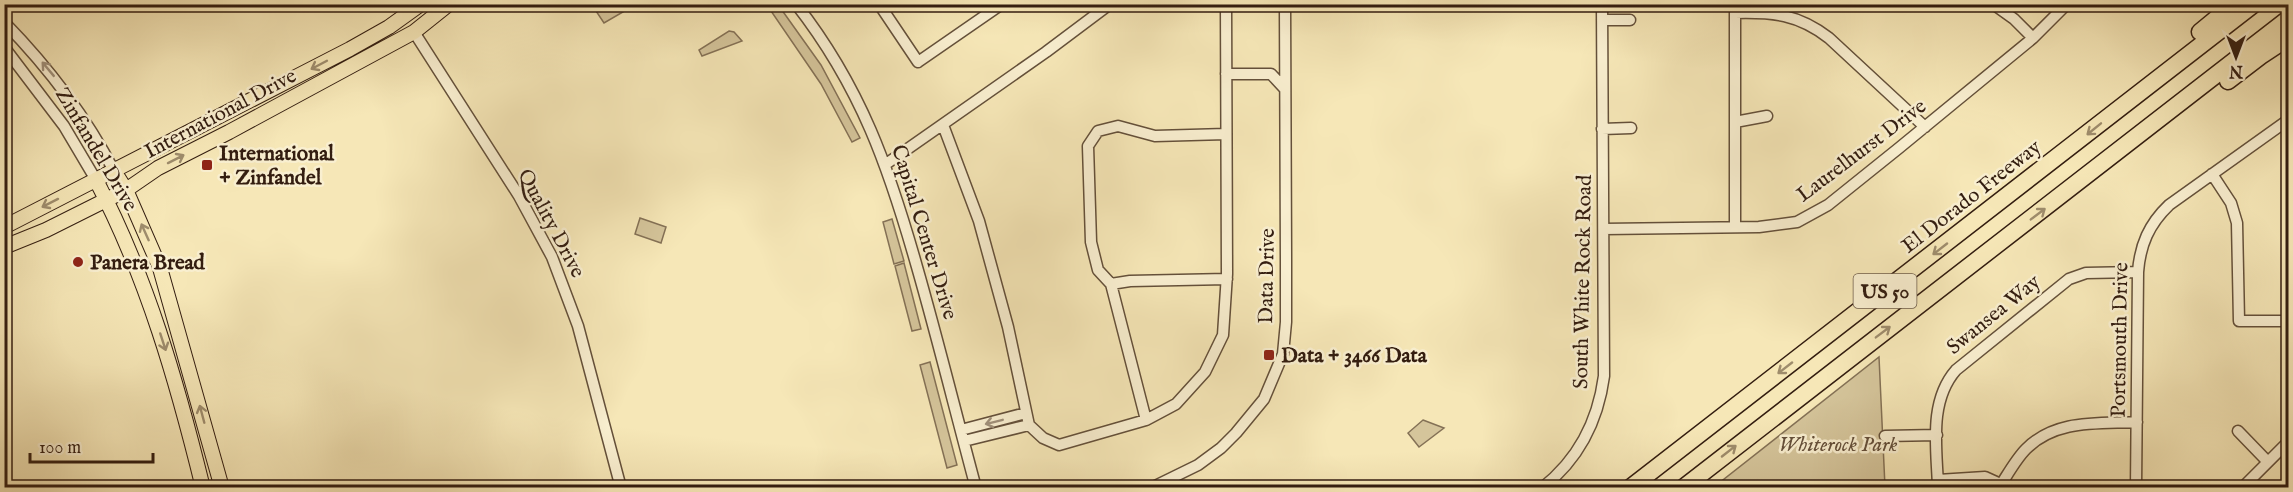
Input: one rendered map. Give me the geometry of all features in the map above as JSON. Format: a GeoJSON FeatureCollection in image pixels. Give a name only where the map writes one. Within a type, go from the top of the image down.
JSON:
{"type":"FeatureCollection","features":[{"type":"Feature","properties":{"kind":"highway"},"geometry":{"type":"LineString","coordinates":[[2139,92],[2196,35],[2234,4]]}},
{"type":"Feature","properties":{"kind":"highway","name":"El Dorado Freeway"},"geometry":{"type":"LineString","coordinates":[[1630,488],[2034,177],[2139,92],[2254,4]]}},
{"type":"Feature","properties":{"kind":"highway","name":"US 50"},"geometry":{"type":"LineString","coordinates":[[1683,488],[1836,367],[2289,19]]}},
{"type":"Feature","properties":{"kind":"highway"},"geometry":{"type":"LineString","coordinates":[[2137,138],[2167,127],[2262,55],[2289,38]]}},
{"type":"Feature","properties":{"kind":"main road","name":"International Drive"},"geometry":{"type":"LineString","coordinates":[[4,227],[339,55],[399,21],[421,4]]}},
{"type":"Feature","properties":{"kind":"main road"},"geometry":{"type":"LineString","coordinates":[[414,32],[412,23],[436,4]]}},
{"type":"Feature","properties":{"kind":"main road","name":"International Drive"},"geometry":{"type":"LineString","coordinates":[[4,247],[46,230],[126,190],[158,168],[414,32],[449,4]]}},
{"type":"Feature","properties":{"kind":"main road"},"geometry":{"type":"LineString","coordinates":[[326,80],[356,57],[398,31],[402,26],[399,21]]}},
{"type":"Feature","properties":{"kind":"main road","name":"Zinfandel Drive"},"geometry":{"type":"LineString","coordinates":[[114,171],[126,190],[160,268],[222,488]]}},
{"type":"Feature","properties":{"kind":"main road","name":"Zinfandel Drive"},"geometry":{"type":"LineString","coordinates":[[96,180],[147,293],[167,355],[203,488]]}},
{"type":"Feature","properties":{"kind":"street","name":"Capital Center Drive"},"geometry":{"type":"LineString","coordinates":[[796,4],[839,66],[859,103],[886,164],[934,328],[976,488]]}},
{"type":"Feature","properties":{"kind":"street"},"geometry":{"type":"LineString","coordinates":[[879,4],[918,62],[1002,4]]}},
{"type":"Feature","properties":{"kind":"street"},"geometry":{"type":"LineString","coordinates":[[886,164],[1110,4]]}},
{"type":"Feature","properties":{"kind":"street"},"geometry":{"type":"LineString","coordinates":[[943,125],[979,221],[1008,327],[1029,425],[1043,438],[1059,446],[1146,420],[1176,404],[1205,372],[1223,335],[1227,279],[1226,4]]}},
{"type":"Feature","properties":{"kind":"street","name":"Data Drive"},"geometry":{"type":"LineString","coordinates":[[1151,488],[1184,474],[1221,448],[1264,399],[1283,354],[1286,301],[1285,4]]}},
{"type":"Feature","properties":{"kind":"street","name":"South White Rock Road"},"geometry":{"type":"LineString","coordinates":[[1542,488],[1563,470],[1577,453],[1593,424],[1601,399],[1605,357],[1602,4]]}},
{"type":"Feature","properties":{"kind":"street"},"geometry":{"type":"LineString","coordinates":[[1994,4],[2014,19],[2033,39]]}},
{"type":"Feature","properties":{"kind":"street","name":"Laurelhurst Drive"},"geometry":{"type":"LineString","coordinates":[[1604,229],[1780,225],[1797,222],[1819,211],[1925,128],[2033,39],[2067,4]]}},
{"type":"Feature","properties":{"kind":"street"},"geometry":{"type":"LineString","coordinates":[[1735,226],[1735,13],[1766,12],[1795,18],[1821,32],[1925,128]]}},
{"type":"Feature","properties":{"kind":"street"},"geometry":{"type":"LineString","coordinates":[[1602,20],[1630,20]]}},
{"type":"Feature","properties":{"kind":"street","name":"Zinfandel Drive"},"geometry":{"type":"LineString","coordinates":[[4,22],[50,71],[94,132],[114,171]]}},
{"type":"Feature","properties":{"kind":"street","name":"Quality Drive"},"geometry":{"type":"LineString","coordinates":[[414,32],[519,196],[552,257],[578,326],[621,488]]}},
{"type":"Feature","properties":{"kind":"street","name":"Zinfandel Drive"},"geometry":{"type":"LineString","coordinates":[[7,53],[64,126],[96,180]]}},
{"type":"Feature","properties":{"kind":"street"},"geometry":{"type":"LineString","coordinates":[[1226,74],[1272,74],[1285,89]]}},
{"type":"Feature","properties":{"kind":"street"},"geometry":{"type":"LineString","coordinates":[[1735,122],[1767,116]]}},
{"type":"Feature","properties":{"kind":"street","name":"Portsmouth Drive"},"geometry":{"type":"LineString","coordinates":[[2136,488],[2138,272],[2142,244],[2155,220],[2169,205],[2289,120]]}},
{"type":"Feature","properties":{"kind":"street"},"geometry":{"type":"LineString","coordinates":[[1146,420],[1111,284],[1098,270],[1091,242],[1088,146],[1098,131],[1118,126],[1155,136],[1226,135]]}},
{"type":"Feature","properties":{"kind":"street"},"geometry":{"type":"LineString","coordinates":[[1602,129],[1631,128]]}},
{"type":"Feature","properties":{"kind":"street"},"geometry":{"type":"LineString","coordinates":[[2212,174],[2231,203],[2237,223],[2239,321],[2289,321]]}},
{"type":"Feature","properties":{"kind":"street","name":"Swansea Way"},"geometry":{"type":"LineString","coordinates":[[1938,484],[1937,414],[1942,391],[1950,376],[1964,362],[2069,279],[2095,272],[2138,272]]}},
{"type":"Feature","properties":{"kind":"street"},"geometry":{"type":"LineString","coordinates":[[1111,284],[1130,281],[1227,279]]}},
{"type":"Feature","properties":{"kind":"street"},"geometry":{"type":"LineString","coordinates":[[962,436],[1026,413]]}},
{"type":"Feature","properties":{"kind":"street"},"geometry":{"type":"LineString","coordinates":[[1938,484],[1976,477],[2005,485],[2024,451],[2052,431],[2073,424],[2137,422]]}},
{"type":"Feature","properties":{"kind":"street"},"geometry":{"type":"LineString","coordinates":[[962,436],[1029,425]]}},
{"type":"Feature","properties":{"kind":"street"},"geometry":{"type":"LineString","coordinates":[[2238,431],[2267,461]]}},
{"type":"Feature","properties":{"kind":"street"},"geometry":{"type":"LineString","coordinates":[[1885,436],[1937,435]]}},
{"type":"Feature","properties":{"kind":"street"},"geometry":{"type":"LineString","coordinates":[[2242,488],[2267,461],[2289,442]]}},
{"type":"Feature","properties":{"kind":"green space"},"geometry":{"type":"Polygon","coordinates":[[[592,5],[635,5],[604,23],[592,5]]]}},
{"type":"Feature","properties":{"kind":"green space"},"geometry":{"type":"Polygon","coordinates":[[[779,6],[821,65],[860,138],[852,142],[821,84],[771,11],[779,6]]]}},
{"type":"Feature","properties":{"kind":"green space"},"geometry":{"type":"Polygon","coordinates":[[[729,31],[734,32],[742,41],[702,56],[699,50],[729,31]]]}},
{"type":"Feature","properties":{"kind":"green space"},"geometry":{"type":"Polygon","coordinates":[[[640,218],[666,227],[661,243],[635,234],[640,218]]]}},
{"type":"Feature","properties":{"kind":"green space"},"geometry":{"type":"Polygon","coordinates":[[[892,219],[904,261],[894,264],[883,222],[892,219]]]}},
{"type":"Feature","properties":{"kind":"green space"},"geometry":{"type":"Polygon","coordinates":[[[904,263],[921,329],[912,331],[895,266],[904,263]]]}},
{"type":"Feature","properties":{"kind":"green space","name":"Whiterock Park"},"geometry":{"type":"Polygon","coordinates":[[[1879,357],[1885,487],[1714,487],[1879,357]]]}},
{"type":"Feature","properties":{"kind":"green space"},"geometry":{"type":"Polygon","coordinates":[[[930,362],[957,465],[947,468],[920,365],[930,362]]]}},
{"type":"Feature","properties":{"kind":"green space"},"geometry":{"type":"Polygon","coordinates":[[[1423,420],[1444,428],[1419,447],[1408,433],[1423,420]]]}},
{"type":"Feature","properties":{"kind":"place","name":"International + Zinfandel"},"geometry":{"type":"Point","coordinates":[207,165]}},
{"type":"Feature","properties":{"kind":"place","name":"Panera Bread"},"geometry":{"type":"Point","coordinates":[78,262]}},
{"type":"Feature","properties":{"kind":"place","name":"Data + 3466 Data"},"geometry":{"type":"Point","coordinates":[1269,355]}}]}
